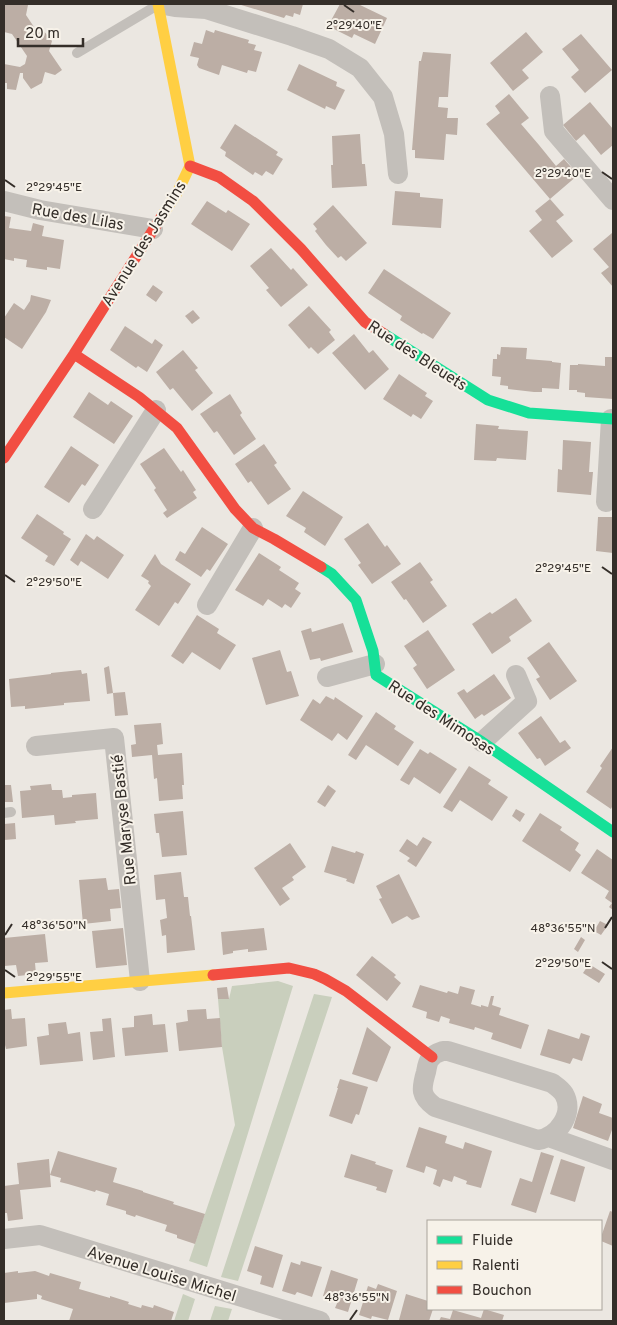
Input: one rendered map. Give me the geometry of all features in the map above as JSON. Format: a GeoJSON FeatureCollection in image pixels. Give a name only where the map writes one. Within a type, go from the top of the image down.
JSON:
{"type":"FeatureCollection","features":[{"type":"Feature","properties":{"kind":"street","name":"Avenue des Jasmins"},"geometry":{"type":"LineString","coordinates":[[6,448],[74,354],[177,193],[190,166],[158,4]]}},
{"type":"Feature","properties":{"kind":"street"},"geometry":{"type":"LineString","coordinates":[[158,4],[206,9],[292,36],[329,49],[360,68],[383,97],[394,134],[398,174]]}},
{"type":"Feature","properties":{"kind":"street"},"geometry":{"type":"LineString","coordinates":[[550,96],[554,131],[613,200]]}},
{"type":"Feature","properties":{"kind":"street","name":"Rue des Bleuets"},"geometry":{"type":"LineString","coordinates":[[190,166],[219,177],[253,201],[301,250],[365,322],[488,400],[529,413],[612,419]]}},
{"type":"Feature","properties":{"kind":"street","name":"Rue des Lilas"},"geometry":{"type":"LineString","coordinates":[[4,201],[40,210],[153,229]]}},
{"type":"Feature","properties":{"kind":"street","name":"Rue des Mimosas"},"geometry":{"type":"LineString","coordinates":[[74,354],[139,397],[177,428],[235,509],[253,528],[332,574],[356,600],[373,651],[376,675],[482,742],[613,832]]}},
{"type":"Feature","properties":{"kind":"street"},"geometry":{"type":"LineString","coordinates":[[93,509],[156,410]]}},
{"type":"Feature","properties":{"kind":"street"},"geometry":{"type":"LineString","coordinates":[[606,502],[612,419]]}},
{"type":"Feature","properties":{"kind":"street"},"geometry":{"type":"LineString","coordinates":[[207,605],[253,528]]}},
{"type":"Feature","properties":{"kind":"street"},"geometry":{"type":"LineString","coordinates":[[328,677],[375,664]]}},
{"type":"Feature","properties":{"kind":"street"},"geometry":{"type":"LineString","coordinates":[[482,742],[527,701],[516,675]]}},
{"type":"Feature","properties":{"kind":"street","name":"Rue Maryse Bastié"},"geometry":{"type":"LineString","coordinates":[[36,746],[114,738],[140,981]]}},
{"type":"Feature","properties":{"kind":"street"},"geometry":{"type":"LineString","coordinates":[[4,993],[289,968],[298,969],[327,979],[344,990],[432,1057]]}},
{"type":"Feature","properties":{"kind":"street"},"geometry":{"type":"LineString","coordinates":[[443,1051],[448,1051],[552,1083],[566,1096],[568,1106],[562,1125],[554,1134],[545,1139],[538,1140],[435,1107],[425,1097],[422,1090],[426,1069],[432,1057],[443,1051]]}},
{"type":"Feature","properties":{"kind":"street"},"geometry":{"type":"LineString","coordinates":[[549,1137],[613,1160]]}},
{"type":"Feature","properties":{"kind":"street","name":"Avenue Louise Michel"},"geometry":{"type":"LineString","coordinates":[[4,1239],[40,1235],[320,1321]]}},
{"type":"Feature","properties":{"kind":"lane"},"geometry":{"type":"LineString","coordinates":[[77,53],[158,4]]}},
{"type":"Feature","properties":{"kind":"green space"},"geometry":{"type":"Polygon","coordinates":[[[278,981],[293,986],[207,1267],[189,1261],[235,1125],[222,1047],[218,999],[229,999],[232,986],[278,981]]]}},
{"type":"Feature","properties":{"kind":"green space"},"geometry":{"type":"Polygon","coordinates":[[[314,994],[332,997],[238,1281],[221,1277],[314,994]]]}},
{"type":"Feature","properties":{"kind":"green space"},"geometry":{"type":"Polygon","coordinates":[[[183,1294],[195,1299],[188,1321],[174,1321],[183,1294]]]}},
{"type":"Feature","properties":{"kind":"green space"},"geometry":{"type":"Polygon","coordinates":[[[215,1306],[232,1309],[228,1321],[210,1321],[215,1306]]]}},
{"type":"Feature","properties":{"kind":"building"},"geometry":{"type":"Polygon","coordinates":[[[4,4],[28,5],[26,15],[38,33],[43,30],[52,41],[49,51],[62,70],[55,75],[45,72],[42,83],[31,89],[23,78],[23,73],[20,73],[16,90],[7,89],[7,83],[4,83],[4,64],[20,67],[25,64],[27,56],[12,34],[4,32],[4,4]]]}},
{"type":"Feature","properties":{"kind":"building"},"geometry":{"type":"Polygon","coordinates":[[[238,4],[303,4],[300,15],[294,13],[293,17],[286,15],[284,18],[238,4]]]}},
{"type":"Feature","properties":{"kind":"building"},"geometry":{"type":"Polygon","coordinates":[[[340,4],[358,4],[387,18],[375,44],[354,34],[352,38],[328,26],[340,4]]]}},
{"type":"Feature","properties":{"kind":"building"},"geometry":{"type":"Polygon","coordinates":[[[206,30],[214,33],[215,30],[249,40],[248,43],[256,45],[254,50],[262,52],[256,72],[248,70],[247,73],[222,65],[219,75],[199,68],[197,65],[199,58],[190,56],[194,42],[202,44],[206,30]]]}},
{"type":"Feature","properties":{"kind":"building"},"geometry":{"type":"Polygon","coordinates":[[[526,32],[543,52],[522,70],[529,78],[513,91],[490,63],[526,32]]]}},
{"type":"Feature","properties":{"kind":"building"},"geometry":{"type":"Polygon","coordinates":[[[581,34],[612,70],[585,93],[571,77],[579,70],[562,49],[581,34]]]}},
{"type":"Feature","properties":{"kind":"building"},"geometry":{"type":"Polygon","coordinates":[[[423,52],[451,54],[448,97],[439,97],[438,107],[448,108],[447,118],[458,118],[457,135],[446,134],[444,160],[415,158],[415,150],[412,150],[419,61],[421,61],[423,52]]]}},
{"type":"Feature","properties":{"kind":"building"},"geometry":{"type":"Polygon","coordinates":[[[299,64],[337,82],[336,86],[345,90],[335,110],[326,106],[325,109],[287,90],[299,64]]]}},
{"type":"Feature","properties":{"kind":"building"},"geometry":{"type":"Polygon","coordinates":[[[509,94],[529,118],[521,124],[556,166],[564,159],[578,175],[550,199],[486,124],[500,113],[495,106],[509,94]]]}},
{"type":"Feature","properties":{"kind":"building"},"geometry":{"type":"Polygon","coordinates":[[[590,102],[613,129],[613,145],[601,155],[584,134],[576,141],[563,125],[590,102]]]}},
{"type":"Feature","properties":{"kind":"building"},"geometry":{"type":"Polygon","coordinates":[[[235,124],[278,152],[276,155],[283,159],[273,175],[266,171],[262,176],[255,172],[253,175],[225,156],[226,152],[220,148],[235,124]]]}},
{"type":"Feature","properties":{"kind":"building"},"geometry":{"type":"Polygon","coordinates":[[[360,134],[362,164],[365,164],[367,186],[332,188],[332,136],[360,134]]]}},
{"type":"Feature","properties":{"kind":"building"},"geometry":{"type":"Polygon","coordinates":[[[395,191],[420,193],[420,197],[443,199],[441,228],[392,225],[395,191]]]}},
{"type":"Feature","properties":{"kind":"building"},"geometry":{"type":"Polygon","coordinates":[[[550,199],[564,215],[556,221],[573,241],[552,258],[529,231],[542,220],[535,211],[550,199]]]}},
{"type":"Feature","properties":{"kind":"building"},"geometry":{"type":"Polygon","coordinates":[[[207,201],[226,213],[228,210],[250,224],[232,251],[191,224],[207,201]]]}},
{"type":"Feature","properties":{"kind":"building"},"geometry":{"type":"Polygon","coordinates":[[[333,205],[367,243],[346,261],[341,256],[338,258],[326,245],[315,231],[317,229],[313,224],[333,205]]]}},
{"type":"Feature","properties":{"kind":"building"},"geometry":{"type":"Polygon","coordinates":[[[4,216],[11,217],[9,228],[31,231],[33,223],[44,226],[42,236],[64,240],[60,269],[47,267],[47,270],[26,267],[27,260],[14,258],[14,261],[4,259],[4,216]]]}},
{"type":"Feature","properties":{"kind":"building"},"geometry":{"type":"Polygon","coordinates":[[[612,233],[613,287],[601,273],[609,267],[593,249],[612,233]]]}},
{"type":"Feature","properties":{"kind":"building"},"geometry":{"type":"Polygon","coordinates":[[[271,248],[308,285],[281,307],[266,290],[269,288],[250,266],[271,248]]]}},
{"type":"Feature","properties":{"kind":"building"},"geometry":{"type":"Polygon","coordinates":[[[384,269],[451,313],[433,339],[400,320],[402,316],[368,293],[384,269]]]}},
{"type":"Feature","properties":{"kind":"building"},"geometry":{"type":"Polygon","coordinates":[[[153,285],[163,292],[156,302],[146,295],[153,285]]]}},
{"type":"Feature","properties":{"kind":"building"},"geometry":{"type":"Polygon","coordinates":[[[31,295],[51,300],[46,312],[22,349],[4,337],[4,318],[14,303],[24,310],[30,301],[31,295]]]}},
{"type":"Feature","properties":{"kind":"building"},"geometry":{"type":"Polygon","coordinates":[[[309,306],[331,330],[329,332],[335,340],[318,354],[311,347],[309,349],[288,325],[309,306]]]}},
{"type":"Feature","properties":{"kind":"building"},"geometry":{"type":"Polygon","coordinates":[[[193,310],[200,318],[192,324],[185,316],[193,310]]]}},
{"type":"Feature","properties":{"kind":"building"},"geometry":{"type":"Polygon","coordinates":[[[125,326],[152,344],[155,339],[163,345],[147,372],[138,366],[136,368],[110,350],[125,326]]]}},
{"type":"Feature","properties":{"kind":"building"},"geometry":{"type":"Polygon","coordinates":[[[354,334],[369,353],[373,350],[389,369],[365,390],[332,353],[354,334]]]}},
{"type":"Feature","properties":{"kind":"building"},"geometry":{"type":"Polygon","coordinates":[[[501,347],[527,348],[526,359],[561,363],[559,389],[542,388],[542,392],[534,392],[508,389],[508,386],[500,385],[501,377],[492,376],[493,359],[497,359],[497,354],[500,355],[501,347]]]}},
{"type":"Feature","properties":{"kind":"building"},"geometry":{"type":"Polygon","coordinates":[[[183,350],[198,368],[195,370],[213,393],[192,411],[173,388],[170,390],[156,372],[183,350]]]}},
{"type":"Feature","properties":{"kind":"building"},"geometry":{"type":"Polygon","coordinates":[[[605,357],[613,357],[613,399],[585,397],[585,393],[569,390],[570,365],[605,366],[605,357]]]}},
{"type":"Feature","properties":{"kind":"building"},"geometry":{"type":"Polygon","coordinates":[[[399,374],[427,393],[425,396],[433,401],[421,419],[413,414],[411,417],[383,399],[399,374]]]}},
{"type":"Feature","properties":{"kind":"building"},"geometry":{"type":"Polygon","coordinates":[[[89,392],[108,405],[111,401],[133,416],[114,444],[73,417],[89,392]]]}},
{"type":"Feature","properties":{"kind":"building"},"geometry":{"type":"Polygon","coordinates":[[[230,394],[242,413],[240,415],[256,439],[234,455],[217,431],[214,433],[200,414],[230,394]]]}},
{"type":"Feature","properties":{"kind":"building"},"geometry":{"type":"Polygon","coordinates":[[[476,424],[499,426],[498,429],[528,431],[526,460],[497,458],[496,461],[474,460],[476,424]]]}},
{"type":"Feature","properties":{"kind":"building"},"geometry":{"type":"Polygon","coordinates":[[[563,440],[591,442],[589,472],[593,472],[591,495],[557,492],[558,469],[562,470],[563,440]]]}},
{"type":"Feature","properties":{"kind":"building"},"geometry":{"type":"Polygon","coordinates":[[[264,444],[277,463],[274,465],[291,489],[268,505],[251,481],[248,483],[235,464],[264,444]]]}},
{"type":"Feature","properties":{"kind":"building"},"geometry":{"type":"Polygon","coordinates":[[[71,446],[99,465],[85,486],[82,484],[69,503],[44,487],[71,446]]]}},
{"type":"Feature","properties":{"kind":"building"},"geometry":{"type":"Polygon","coordinates":[[[164,448],[181,472],[183,470],[196,490],[193,492],[197,498],[167,518],[163,513],[167,510],[154,490],[156,488],[140,464],[164,448]]]}},
{"type":"Feature","properties":{"kind":"building"},"geometry":{"type":"Polygon","coordinates":[[[303,491],[343,517],[325,546],[304,532],[306,528],[286,516],[303,491]]]}},
{"type":"Feature","properties":{"kind":"building"},"geometry":{"type":"Polygon","coordinates":[[[37,514],[71,539],[54,566],[45,561],[48,556],[21,538],[37,514]]]}},
{"type":"Feature","properties":{"kind":"building"},"geometry":{"type":"Polygon","coordinates":[[[598,517],[613,517],[613,553],[596,551],[598,517]]]}},
{"type":"Feature","properties":{"kind":"building"},"geometry":{"type":"Polygon","coordinates":[[[368,523],[385,547],[387,545],[401,564],[372,584],[358,565],[361,563],[344,539],[368,523]]]}},
{"type":"Feature","properties":{"kind":"building"},"geometry":{"type":"Polygon","coordinates":[[[202,527],[228,544],[210,571],[207,569],[201,577],[175,560],[180,551],[185,554],[202,527]]]}},
{"type":"Feature","properties":{"kind":"building"},"geometry":{"type":"Polygon","coordinates":[[[86,534],[94,540],[97,536],[124,555],[108,579],[81,561],[78,566],[70,560],[86,534]]]}},
{"type":"Feature","properties":{"kind":"building"},"geometry":{"type":"Polygon","coordinates":[[[259,553],[281,567],[279,570],[299,583],[295,589],[301,593],[291,608],[285,604],[282,608],[268,599],[263,606],[235,590],[259,553]]]}},
{"type":"Feature","properties":{"kind":"building"},"geometry":{"type":"Polygon","coordinates":[[[155,554],[161,564],[191,584],[178,604],[175,602],[159,626],[135,610],[151,586],[148,583],[149,581],[141,576],[155,554]]]}},
{"type":"Feature","properties":{"kind":"building"},"geometry":{"type":"Polygon","coordinates":[[[420,562],[433,580],[430,582],[447,606],[423,623],[391,582],[420,562]]]}},
{"type":"Feature","properties":{"kind":"building"},"geometry":{"type":"Polygon","coordinates":[[[516,598],[532,621],[509,637],[511,641],[492,654],[472,624],[490,612],[492,614],[516,598]]]}},
{"type":"Feature","properties":{"kind":"building"},"geometry":{"type":"Polygon","coordinates":[[[197,615],[219,629],[217,633],[236,645],[220,670],[192,652],[183,664],[171,656],[197,615]]]}},
{"type":"Feature","properties":{"kind":"building"},"geometry":{"type":"Polygon","coordinates":[[[343,623],[353,652],[321,661],[320,658],[310,660],[301,631],[311,628],[312,632],[343,623]]]}},
{"type":"Feature","properties":{"kind":"building"},"geometry":{"type":"Polygon","coordinates":[[[428,630],[455,670],[427,689],[413,668],[417,665],[404,646],[428,630]]]}},
{"type":"Feature","properties":{"kind":"building"},"geometry":{"type":"Polygon","coordinates":[[[549,642],[577,681],[550,700],[536,679],[540,677],[527,658],[549,642]]]}},
{"type":"Feature","properties":{"kind":"building"},"geometry":{"type":"Polygon","coordinates":[[[280,650],[287,672],[291,671],[299,696],[266,705],[252,658],[280,650]]]}},
{"type":"Feature","properties":{"kind":"building"},"geometry":{"type":"Polygon","coordinates":[[[109,666],[113,693],[107,694],[104,668],[109,666]]]}},
{"type":"Feature","properties":{"kind":"building"},"geometry":{"type":"Polygon","coordinates":[[[81,670],[82,674],[87,673],[90,701],[25,709],[25,706],[11,707],[9,679],[81,670]]]}},
{"type":"Feature","properties":{"kind":"building"},"geometry":{"type":"Polygon","coordinates":[[[494,674],[511,698],[484,716],[482,714],[475,719],[457,693],[464,689],[467,693],[494,674]]]}},
{"type":"Feature","properties":{"kind":"building"},"geometry":{"type":"Polygon","coordinates":[[[125,692],[128,715],[115,716],[113,693],[125,692]]]}},
{"type":"Feature","properties":{"kind":"building"},"geometry":{"type":"Polygon","coordinates":[[[326,696],[334,700],[335,697],[363,716],[347,740],[338,733],[332,741],[300,720],[313,699],[320,704],[326,696]]]}},
{"type":"Feature","properties":{"kind":"building"},"geometry":{"type":"Polygon","coordinates":[[[376,712],[396,726],[394,729],[414,742],[398,766],[366,745],[356,760],[348,755],[376,712]]]}},
{"type":"Feature","properties":{"kind":"building"},"geometry":{"type":"Polygon","coordinates":[[[541,716],[560,743],[565,740],[571,748],[545,766],[540,758],[537,759],[518,733],[541,716]]]}},
{"type":"Feature","properties":{"kind":"building"},"geometry":{"type":"Polygon","coordinates":[[[161,723],[163,744],[157,745],[158,755],[182,753],[183,799],[159,801],[157,778],[154,779],[152,755],[132,757],[131,745],[136,744],[134,725],[161,723]]]}},
{"type":"Feature","properties":{"kind":"building"},"geometry":{"type":"Polygon","coordinates":[[[613,747],[613,805],[611,809],[586,792],[613,747]]]}},
{"type":"Feature","properties":{"kind":"building"},"geometry":{"type":"Polygon","coordinates":[[[420,749],[428,754],[430,752],[457,769],[440,794],[414,777],[409,785],[400,780],[420,749]]]}},
{"type":"Feature","properties":{"kind":"building"},"geometry":{"type":"Polygon","coordinates":[[[469,766],[491,780],[488,784],[508,797],[492,821],[460,800],[452,812],[443,807],[469,766]]]}},
{"type":"Feature","properties":{"kind":"building"},"geometry":{"type":"Polygon","coordinates":[[[51,784],[52,790],[62,790],[63,798],[72,797],[72,795],[96,793],[98,819],[55,825],[54,815],[22,818],[20,791],[31,790],[30,786],[51,784]]]}},
{"type":"Feature","properties":{"kind":"building"},"geometry":{"type":"Polygon","coordinates":[[[4,785],[11,785],[13,802],[4,802],[4,785]]]}},
{"type":"Feature","properties":{"kind":"building"},"geometry":{"type":"Polygon","coordinates":[[[328,785],[336,791],[325,807],[317,802],[328,785]]]}},
{"type":"Feature","properties":{"kind":"building"},"geometry":{"type":"Polygon","coordinates":[[[516,809],[525,814],[520,822],[512,816],[516,809]]]}},
{"type":"Feature","properties":{"kind":"building"},"geometry":{"type":"Polygon","coordinates":[[[183,811],[187,855],[162,857],[159,833],[156,833],[154,814],[183,811]]]}},
{"type":"Feature","properties":{"kind":"building"},"geometry":{"type":"Polygon","coordinates":[[[540,813],[562,827],[560,830],[579,843],[575,850],[581,855],[570,872],[522,841],[540,813]]]}},
{"type":"Feature","properties":{"kind":"building"},"geometry":{"type":"Polygon","coordinates":[[[15,823],[16,839],[4,840],[4,824],[15,823]]]}},
{"type":"Feature","properties":{"kind":"building"},"geometry":{"type":"Polygon","coordinates":[[[423,837],[432,842],[416,867],[407,861],[410,858],[399,851],[407,839],[417,846],[423,837]]]}},
{"type":"Feature","properties":{"kind":"building"},"geometry":{"type":"Polygon","coordinates":[[[290,843],[306,867],[292,877],[294,880],[282,888],[290,899],[280,906],[254,868],[290,843]]]}},
{"type":"Feature","properties":{"kind":"building"},"geometry":{"type":"Polygon","coordinates":[[[332,846],[364,854],[354,884],[346,881],[347,879],[324,872],[332,846]]]}},
{"type":"Feature","properties":{"kind":"building"},"geometry":{"type":"Polygon","coordinates":[[[597,849],[613,860],[613,910],[609,907],[612,903],[605,898],[609,891],[581,873],[597,849]]]}},
{"type":"Feature","properties":{"kind":"building"},"geometry":{"type":"Polygon","coordinates":[[[181,872],[184,897],[188,897],[195,950],[167,953],[166,935],[162,936],[160,920],[167,918],[165,899],[156,900],[154,875],[181,872]]]}},
{"type":"Feature","properties":{"kind":"building"},"geometry":{"type":"Polygon","coordinates":[[[399,874],[420,917],[412,920],[407,916],[392,924],[379,899],[382,898],[376,886],[399,874]]]}},
{"type":"Feature","properties":{"kind":"building"},"geometry":{"type":"Polygon","coordinates":[[[106,878],[108,890],[119,889],[121,908],[110,909],[111,921],[83,924],[79,880],[106,878]]]}},
{"type":"Feature","properties":{"kind":"building"},"geometry":{"type":"Polygon","coordinates":[[[600,921],[608,925],[601,935],[594,931],[600,921]]]}},
{"type":"Feature","properties":{"kind":"building"},"geometry":{"type":"Polygon","coordinates":[[[123,928],[127,965],[96,968],[92,931],[123,928]]]}},
{"type":"Feature","properties":{"kind":"building"},"geometry":{"type":"Polygon","coordinates":[[[264,928],[267,950],[248,952],[248,949],[233,951],[233,953],[223,955],[221,932],[264,928]]]}},
{"type":"Feature","properties":{"kind":"building"},"geometry":{"type":"Polygon","coordinates":[[[45,934],[48,962],[35,963],[36,974],[18,976],[16,965],[4,966],[4,938],[45,934]]]}},
{"type":"Feature","properties":{"kind":"building"},"geometry":{"type":"Polygon","coordinates":[[[581,937],[585,940],[578,952],[574,949],[581,937]]]}},
{"type":"Feature","properties":{"kind":"building"},"geometry":{"type":"Polygon","coordinates":[[[372,956],[396,975],[394,977],[401,983],[387,1001],[356,975],[372,956]]]}},
{"type":"Feature","properties":{"kind":"building"},"geometry":{"type":"Polygon","coordinates":[[[589,964],[605,974],[599,983],[583,973],[589,964]]]}},
{"type":"Feature","properties":{"kind":"building"},"geometry":{"type":"Polygon","coordinates":[[[420,985],[447,993],[448,991],[458,994],[460,986],[475,990],[471,1004],[481,1007],[481,1005],[488,1007],[491,996],[494,996],[492,1005],[501,1008],[499,1015],[529,1025],[521,1049],[491,1039],[493,1033],[475,1027],[474,1030],[449,1023],[450,1019],[441,1016],[439,1022],[426,1018],[427,1012],[412,1007],[420,985]]]}},
{"type":"Feature","properties":{"kind":"building"},"geometry":{"type":"Polygon","coordinates":[[[227,987],[229,999],[218,999],[217,988],[227,987]]]}},
{"type":"Feature","properties":{"kind":"building"},"geometry":{"type":"Polygon","coordinates":[[[11,1009],[12,1019],[25,1018],[27,1046],[6,1049],[4,1045],[4,1010],[11,1009]]]}},
{"type":"Feature","properties":{"kind":"building"},"geometry":{"type":"Polygon","coordinates":[[[206,1009],[207,1019],[220,1018],[222,1047],[179,1051],[176,1023],[188,1021],[187,1010],[206,1009]]]}},
{"type":"Feature","properties":{"kind":"building"},"geometry":{"type":"Polygon","coordinates":[[[152,1014],[153,1025],[165,1024],[168,1052],[125,1056],[122,1028],[134,1027],[134,1016],[152,1014]]]}},
{"type":"Feature","properties":{"kind":"building"},"geometry":{"type":"Polygon","coordinates":[[[111,1018],[115,1057],[93,1060],[90,1032],[103,1031],[102,1019],[111,1018]]]}},
{"type":"Feature","properties":{"kind":"building"},"geometry":{"type":"Polygon","coordinates":[[[66,1022],[68,1034],[80,1032],[83,1061],[40,1065],[37,1037],[49,1035],[48,1024],[66,1022]]]}},
{"type":"Feature","properties":{"kind":"building"},"geometry":{"type":"Polygon","coordinates":[[[367,1027],[391,1047],[377,1082],[352,1074],[367,1027]]]}},
{"type":"Feature","properties":{"kind":"building"},"geometry":{"type":"Polygon","coordinates":[[[548,1029],[579,1039],[581,1033],[590,1036],[582,1061],[573,1058],[570,1064],[540,1055],[548,1029]]]}},
{"type":"Feature","properties":{"kind":"building"},"geometry":{"type":"Polygon","coordinates":[[[340,1079],[368,1087],[359,1115],[356,1114],[352,1124],[329,1116],[340,1079]]]}},
{"type":"Feature","properties":{"kind":"building"},"geometry":{"type":"Polygon","coordinates":[[[583,1096],[602,1104],[599,1113],[613,1118],[613,1127],[608,1141],[573,1128],[583,1096]]]}},
{"type":"Feature","properties":{"kind":"building"},"geometry":{"type":"Polygon","coordinates":[[[419,1127],[447,1136],[445,1143],[463,1149],[465,1142],[492,1151],[481,1188],[466,1184],[467,1181],[454,1176],[452,1182],[443,1179],[440,1187],[433,1184],[437,1170],[426,1166],[424,1173],[406,1167],[419,1127]]]}},
{"type":"Feature","properties":{"kind":"building"},"geometry":{"type":"Polygon","coordinates":[[[58,1151],[117,1168],[113,1182],[205,1214],[195,1244],[177,1238],[177,1235],[165,1231],[167,1225],[136,1215],[135,1217],[126,1214],[126,1211],[106,1205],[109,1194],[60,1182],[61,1178],[50,1175],[58,1151]]]}},
{"type":"Feature","properties":{"kind":"building"},"geometry":{"type":"Polygon","coordinates":[[[541,1152],[554,1156],[536,1213],[511,1205],[520,1178],[532,1182],[541,1152]]]}},
{"type":"Feature","properties":{"kind":"building"},"geometry":{"type":"Polygon","coordinates":[[[351,1154],[393,1170],[386,1193],[376,1190],[377,1187],[344,1177],[351,1154]]]}},
{"type":"Feature","properties":{"kind":"building"},"geometry":{"type":"Polygon","coordinates":[[[49,1159],[51,1187],[20,1190],[23,1219],[8,1221],[7,1213],[4,1213],[4,1186],[19,1184],[17,1163],[49,1159]]]}},
{"type":"Feature","properties":{"kind":"building"},"geometry":{"type":"Polygon","coordinates":[[[561,1159],[585,1167],[575,1202],[550,1194],[561,1159]]]}},
{"type":"Feature","properties":{"kind":"building"},"geometry":{"type":"Polygon","coordinates":[[[610,1211],[613,1212],[613,1246],[602,1241],[602,1234],[610,1211]]]}},
{"type":"Feature","properties":{"kind":"building"},"geometry":{"type":"Polygon","coordinates":[[[255,1246],[283,1255],[273,1288],[260,1284],[262,1276],[247,1271],[255,1246]]]}},
{"type":"Feature","properties":{"kind":"building"},"geometry":{"type":"Polygon","coordinates":[[[301,1261],[322,1267],[312,1297],[297,1292],[295,1295],[282,1291],[291,1262],[300,1265],[301,1261]]]}},
{"type":"Feature","properties":{"kind":"building"},"geometry":{"type":"Polygon","coordinates":[[[331,1270],[358,1279],[348,1312],[335,1308],[338,1301],[323,1296],[331,1270]]]}},
{"type":"Feature","properties":{"kind":"building"},"geometry":{"type":"Polygon","coordinates":[[[18,1271],[18,1273],[35,1271],[49,1276],[50,1273],[81,1282],[79,1289],[110,1298],[110,1296],[141,1308],[142,1305],[153,1308],[154,1305],[174,1312],[171,1321],[69,1321],[73,1309],[41,1299],[42,1296],[37,1294],[37,1299],[4,1303],[4,1273],[18,1271]]]}},
{"type":"Feature","properties":{"kind":"building"},"geometry":{"type":"Polygon","coordinates":[[[378,1284],[397,1291],[388,1320],[372,1316],[371,1319],[359,1315],[368,1286],[376,1289],[378,1284]]]}},
{"type":"Feature","properties":{"kind":"building"},"geometry":{"type":"Polygon","coordinates":[[[406,1294],[427,1301],[427,1310],[433,1310],[429,1321],[399,1320],[406,1294]]]}},
{"type":"Feature","properties":{"kind":"building"},"geometry":{"type":"Polygon","coordinates":[[[453,1310],[481,1318],[484,1310],[504,1315],[502,1321],[439,1321],[441,1317],[450,1319],[453,1310]]]}},
{"type":"Feature","properties":{"kind":"traffic: fast"},"geometry":{"type":"LineString","coordinates":[[384,334],[488,400],[529,413],[613,419]]}},
{"type":"Feature","properties":{"kind":"traffic: fast"},"geometry":{"type":"LineString","coordinates":[[321,567],[332,574],[356,600],[373,651],[376,675],[482,742],[613,832]]}},
{"type":"Feature","properties":{"kind":"traffic: slow"},"geometry":{"type":"LineString","coordinates":[[158,4],[190,166],[177,193],[162,216]]}},
{"type":"Feature","properties":{"kind":"traffic: slow"},"geometry":{"type":"LineString","coordinates":[[4,993],[213,975]]}},
{"type":"Feature","properties":{"kind":"traffic: jam"},"geometry":{"type":"LineString","coordinates":[[190,166],[219,177],[253,201],[301,249],[365,322],[384,334]]}},
{"type":"Feature","properties":{"kind":"traffic: jam"},"geometry":{"type":"LineString","coordinates":[[4,458],[74,354],[162,216]]}},
{"type":"Feature","properties":{"kind":"traffic: jam"},"geometry":{"type":"LineString","coordinates":[[74,354],[139,397],[177,428],[235,509],[253,528],[321,567]]}},
{"type":"Feature","properties":{"kind":"traffic: jam"},"geometry":{"type":"LineString","coordinates":[[213,975],[289,968],[314,974],[346,991],[432,1057]]}}]}
